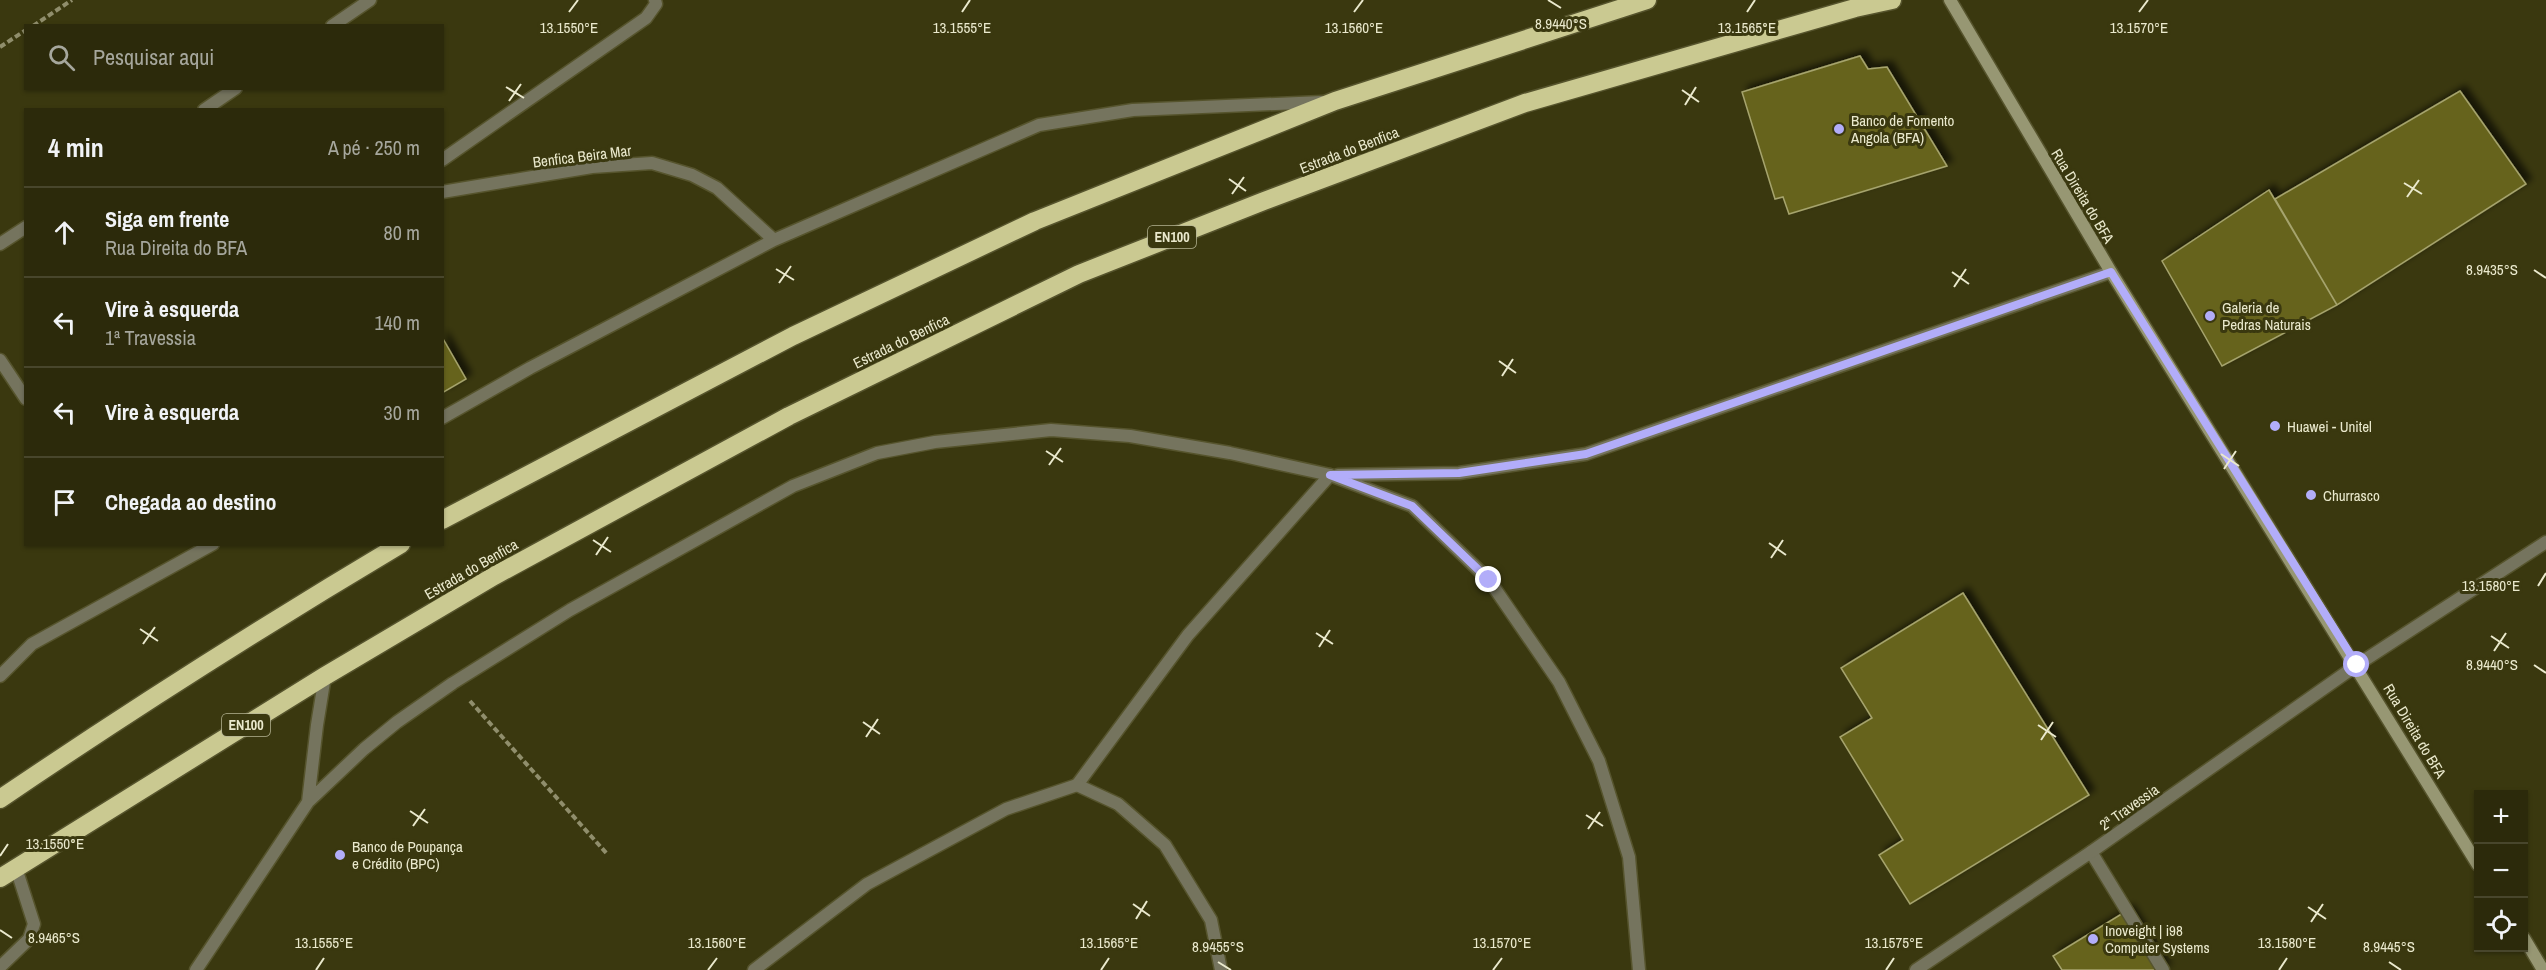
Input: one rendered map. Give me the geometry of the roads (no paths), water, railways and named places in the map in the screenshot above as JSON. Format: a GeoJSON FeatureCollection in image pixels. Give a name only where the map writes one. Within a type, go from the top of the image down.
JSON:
{"type":"FeatureCollection","features":[{"type":"Feature","properties":{"kind":"highway"},"geometry":{"type":"LineString","coordinates":[[444,519],[793,336],[1035,221],[1335,101],[1647,0]]}},
{"type":"Feature","properties":{"kind":"highway","name":"Estrada do Benfica"},"geometry":{"type":"LineString","coordinates":[[8,873],[325,676],[494,576],[789,416],[1079,274],[1264,201],[1525,103],[1855,8],[1892,0]]}},
{"type":"Feature","properties":{"kind":"highway"},"geometry":{"type":"LineString","coordinates":[[0,799],[290,611],[398,546]]}},
{"type":"Feature","properties":{"kind":"main road","name":"Rua Direita do BFA"},"geometry":{"type":"LineString","coordinates":[[1950,0],[2111,272],[2357,665],[2474,858]]}},
{"type":"Feature","properties":{"kind":"main road"},"geometry":{"type":"LineString","coordinates":[[2528,946],[2543,970]]}},
{"type":"Feature","properties":{"kind":"street"},"geometry":{"type":"LineString","coordinates":[[335,24],[370,0]]}},
{"type":"Feature","properties":{"kind":"street"},"geometry":{"type":"LineString","coordinates":[[444,159],[645,18],[656,4],[655,0]]}},
{"type":"Feature","properties":{"kind":"street"},"geometry":{"type":"LineString","coordinates":[[207,108],[233,90]]}},
{"type":"Feature","properties":{"kind":"street"},"geometry":{"type":"LineString","coordinates":[[444,417],[530,368],[774,240],[1039,125],[1132,110],[1335,101]]}},
{"type":"Feature","properties":{"kind":"street","name":"Benfica Beira Mar"},"geometry":{"type":"LineString","coordinates":[[444,192],[592,167],[652,164],[692,175],[717,188],[774,240]]}},
{"type":"Feature","properties":{"kind":"street"},"geometry":{"type":"LineString","coordinates":[[0,244],[24,228]]}},
{"type":"Feature","properties":{"kind":"street"},"geometry":{"type":"LineString","coordinates":[[754,970],[867,884],[1006,808],[1077,785],[1188,635],[1330,475],[1459,473],[1586,454],[2111,272]]}},
{"type":"Feature","properties":{"kind":"street"},"geometry":{"type":"LineString","coordinates":[[0,360],[24,396]]}},
{"type":"Feature","properties":{"kind":"street"},"geometry":{"type":"LineString","coordinates":[[196,970],[308,802],[363,749],[453,682],[579,605],[794,486],[877,453],[935,442],[1051,430],[1130,436],[1230,453],[1330,475],[1412,506],[1489,580],[1559,682],[1599,761],[1629,856],[1638,970]]}},
{"type":"Feature","properties":{"kind":"street","name":"2ª Travessia"},"geometry":{"type":"LineString","coordinates":[[1916,970],[2091,852],[2357,665],[2546,542]]}},
{"type":"Feature","properties":{"kind":"street"},"geometry":{"type":"LineString","coordinates":[[0,676],[32,644],[209,546]]}},
{"type":"Feature","properties":{"kind":"street"},"geometry":{"type":"LineString","coordinates":[[308,802],[316,724],[325,676]]}},
{"type":"Feature","properties":{"kind":"street"},"geometry":{"type":"LineString","coordinates":[[1077,785],[1118,804],[1165,845],[1211,920],[1221,970]]}},
{"type":"Feature","properties":{"kind":"street"},"geometry":{"type":"LineString","coordinates":[[2091,852],[2163,970]]}},
{"type":"Feature","properties":{"kind":"street"},"geometry":{"type":"LineString","coordinates":[[0,967],[28,939],[34,924],[8,873]]}},
{"type":"Feature","properties":{"kind":"place","name":"Banco de Fomento Angola (BFA)"},"geometry":{"type":"Point","coordinates":[1839,129]}},
{"type":"Feature","properties":{"kind":"place","name":"Galeria de Pedras Naturais"},"geometry":{"type":"Point","coordinates":[2210,316]}},
{"type":"Feature","properties":{"kind":"place","name":"Huawei - Unitel"},"geometry":{"type":"Point","coordinates":[2275,426]}},
{"type":"Feature","properties":{"kind":"place","name":"Churrasco"},"geometry":{"type":"Point","coordinates":[2311,495]}},
{"type":"Feature","properties":{"kind":"place","name":"Banco de Poupança e Crédito (BPC)"},"geometry":{"type":"Point","coordinates":[340,855]}},
{"type":"Feature","properties":{"kind":"place","name":"Inoveight | i98 Computer Systems"},"geometry":{"type":"Point","coordinates":[2093,939]}}]}
